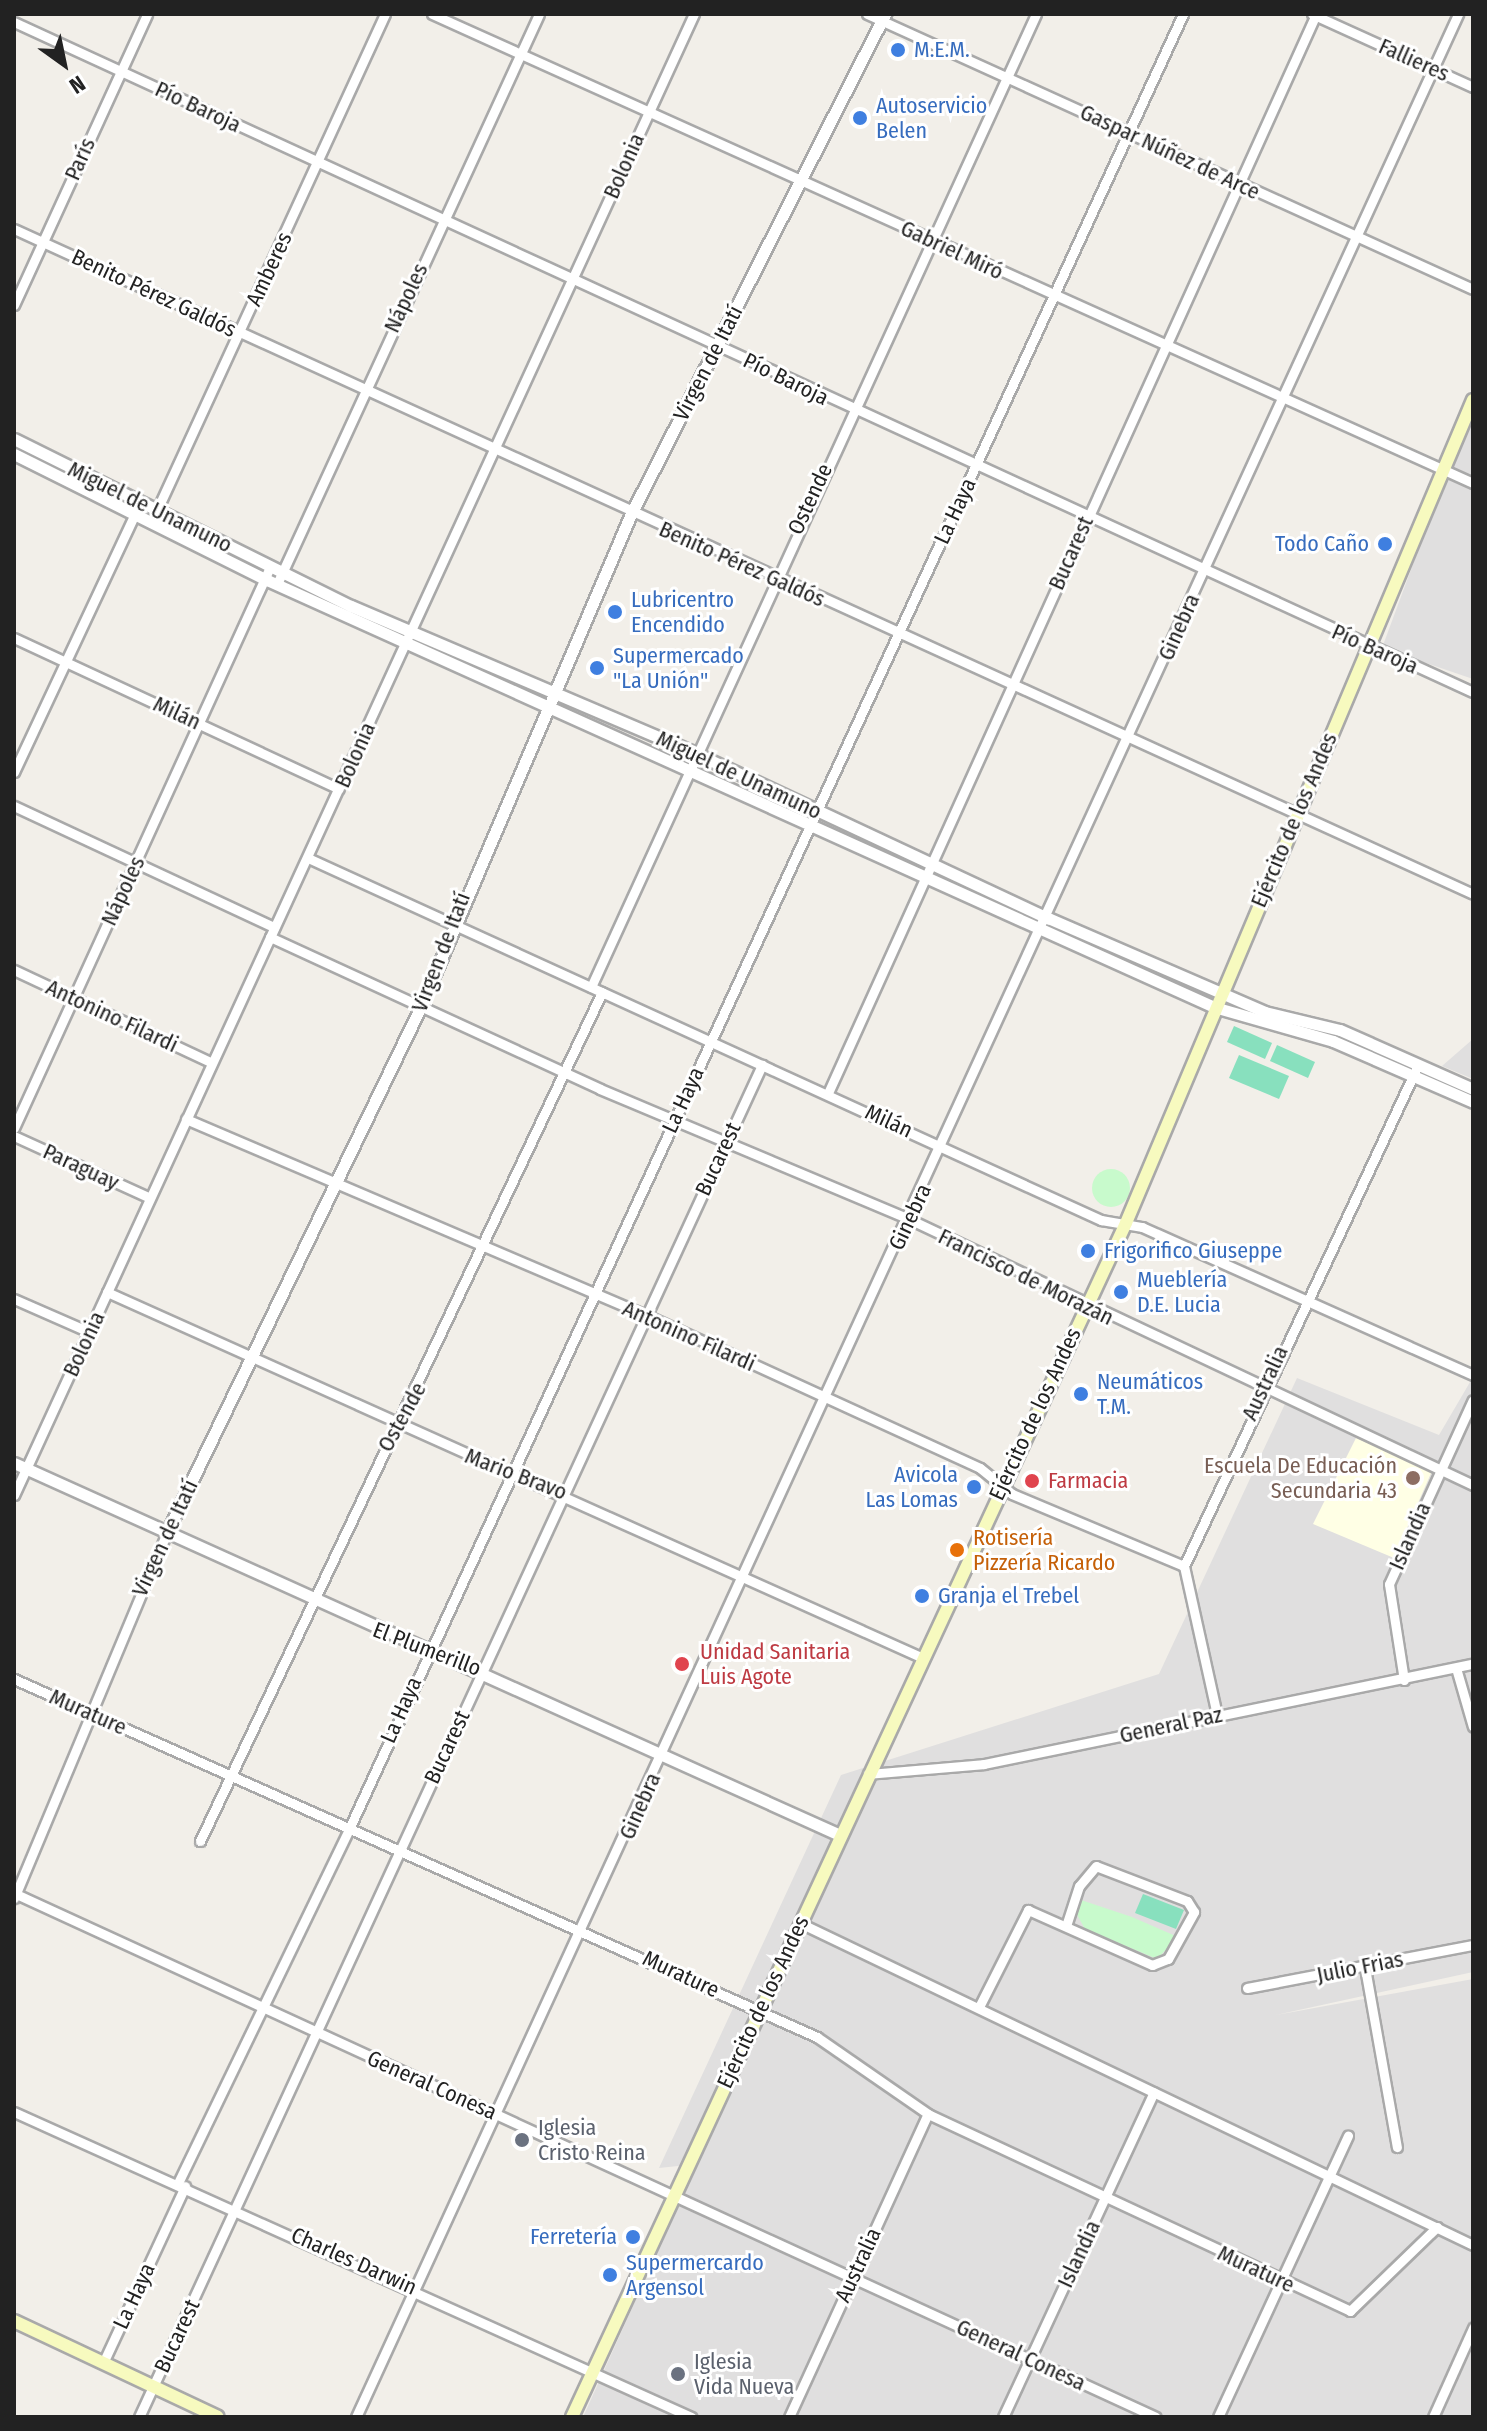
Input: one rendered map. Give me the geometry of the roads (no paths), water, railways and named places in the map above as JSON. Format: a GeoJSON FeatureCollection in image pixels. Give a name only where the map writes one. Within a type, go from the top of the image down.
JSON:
{"type":"FeatureCollection","features":[{"type":"Feature","properties":{"kind":"main road","name":"Ejército de los Andes"},"geometry":{"type":"LineString","coordinates":[[572,2417],[1085,1305],[1126,1223],[1214,1007],[1473,400]]}},
{"type":"Feature","properties":{"kind":"main road"},"geometry":{"type":"LineString","coordinates":[[14,2321],[218,2417]]}},
{"type":"Feature","properties":{"kind":"street","name":"París"},"geometry":{"type":"LineString","coordinates":[[14,305],[147,14]]}},
{"type":"Feature","properties":{"kind":"street","name":"Amberes"},"geometry":{"type":"LineString","coordinates":[[151,523],[385,14]]}},
{"type":"Feature","properties":{"kind":"street","name":"Gabriel Miró"},"geometry":{"type":"LineString","coordinates":[[432,14],[929,239],[1165,350],[1473,483]]}},
{"type":"Feature","properties":{"kind":"street","name":"Nápoles"},"geometry":{"type":"LineString","coordinates":[[14,1128],[136,861],[364,390],[539,14]]}},
{"type":"Feature","properties":{"kind":"street","name":"Bolonia"},"geometry":{"type":"LineString","coordinates":[[14,1495],[148,1197],[308,858],[492,448],[694,14]]}},
{"type":"Feature","properties":{"kind":"street","name":"Gaspar Núñez de Arce"},"geometry":{"type":"LineString","coordinates":[[867,14],[884,18],[1355,239],[1473,289]]}},
{"type":"Feature","properties":{"kind":"street","name":"Ostende"},"geometry":{"type":"LineString","coordinates":[[591,987],[929,239],[1036,14]]}},
{"type":"Feature","properties":{"kind":"street","name":"La Haya"},"geometry":{"type":"LineString","coordinates":[[103,2363],[181,2184],[349,1829],[428,1649],[594,1297],[1183,14]]}},
{"type":"Feature","properties":{"kind":"street","name":"Ginebra"},"geometry":{"type":"LineString","coordinates":[[356,2417],[585,1930],[1458,14]]}},
{"type":"Feature","properties":{"kind":"street","name":"Fallieres"},"geometry":{"type":"LineString","coordinates":[[1315,15],[1473,87]]}},
{"type":"Feature","properties":{"kind":"street","name":"Bucarest"},"geometry":{"type":"LineString","coordinates":[[828,1093],[1315,15]]}},
{"type":"Feature","properties":{"kind":"street","name":"Virgen de Itatí"},"geometry":{"type":"LineString","coordinates":[[15,1895],[58,1806],[90,1712],[166,1534],[421,1006],[631,514],[884,18]]}},
{"type":"Feature","properties":{"kind":"street","name":"Pío Baroja"},"geometry":{"type":"LineString","coordinates":[[14,22],[851,411],[1473,692]]}},
{"type":"Feature","properties":{"kind":"street","name":"Benito Pérez Galdós"},"geometry":{"type":"LineString","coordinates":[[14,229],[631,514],[1473,894]]}},
{"type":"Feature","properties":{"kind":"street","name":"Miguel de Unamuno"},"geometry":{"type":"LineString","coordinates":[[14,439],[157,511],[274,576]]}},
{"type":"Feature","properties":{"kind":"street","name":"Miguel de Unamuno"},"geometry":{"type":"LineString","coordinates":[[14,454],[151,523],[551,698],[926,876],[1214,1007],[1333,1041],[1473,1089]]}},
{"type":"Feature","properties":{"kind":"street"},"geometry":{"type":"LineString","coordinates":[[14,772],[141,503]]}},
{"type":"Feature","properties":{"kind":"street","name":"Milán"},"geometry":{"type":"LineString","coordinates":[[14,638],[339,789]]}},
{"type":"Feature","properties":{"kind":"street","name":"Miguel de Unamuno"},"geometry":{"type":"LineString","coordinates":[[551,698],[695,753],[1048,918],[1220,994],[1340,1030],[1473,1102]]}},
{"type":"Feature","properties":{"kind":"street","name":"Francisco de Morazán"},"geometry":{"type":"LineString","coordinates":[[14,806],[136,861],[421,1006],[563,1072],[727,1138],[909,1219],[1085,1305],[1473,1485]]}},
{"type":"Feature","properties":{"kind":"street","name":"Milán"},"geometry":{"type":"LineString","coordinates":[[308,858],[455,921],[591,987],[1101,1220],[1126,1223],[1473,1375]]}},
{"type":"Feature","properties":{"kind":"street","name":"Antonino Filardi"},"geometry":{"type":"LineString","coordinates":[[14,970],[210,1062]]}},
{"type":"Feature","properties":{"kind":"street","name":"Ostende"},"geometry":{"type":"LineString","coordinates":[[200,1841],[309,1600],[399,1425],[602,992]]}},
{"type":"Feature","properties":{"kind":"street","name":"Bucarest"},"geometry":{"type":"LineString","coordinates":[[139,2417],[762,1065]]}},
{"type":"Feature","properties":{"kind":"street","name":"Australia"},"geometry":{"type":"LineString","coordinates":[[1184,1566],[1261,1388],[1415,1070]]}},
{"type":"Feature","properties":{"kind":"street","name":"Antonino Filardi"},"geometry":{"type":"LineString","coordinates":[[186,1119],[483,1250],[594,1297],[646,1315],[980,1468],[1002,1487],[1184,1566]]}},
{"type":"Feature","properties":{"kind":"street","name":"Paraguay"},"geometry":{"type":"LineString","coordinates":[[14,1136],[148,1197]]}},
{"type":"Feature","properties":{"kind":"street","name":"Mario Bravo"},"geometry":{"type":"LineString","coordinates":[[107,1292],[399,1425],[563,1492],[923,1658]]}},
{"type":"Feature","properties":{"kind":"street"},"geometry":{"type":"LineString","coordinates":[[14,1299],[89,1332]]}},
{"type":"Feature","properties":{"kind":"street","name":"Islandia"},"geometry":{"type":"LineString","coordinates":[[1404,1680],[1389,1584],[1473,1400]]}},
{"type":"Feature","properties":{"kind":"street","name":"El Plumerillo"},"geometry":{"type":"LineString","coordinates":[[14,1463],[309,1600],[483,1670],[840,1835]]}},
{"type":"Feature","properties":{"kind":"street"},"geometry":{"type":"LineString","coordinates":[[1184,1566],[1217,1715]]}},
{"type":"Feature","properties":{"kind":"street","name":"General Paz"},"geometry":{"type":"LineString","coordinates":[[868,1774],[984,1764],[1473,1664]]}},
{"type":"Feature","properties":{"kind":"street"},"geometry":{"type":"LineString","coordinates":[[1456,1668],[1473,1727]]}},
{"type":"Feature","properties":{"kind":"street","name":"Murature"},"geometry":{"type":"LineString","coordinates":[[14,1679],[400,1852],[585,1930],[758,2010],[851,2057],[928,2114],[1280,2281],[1354,2311],[1437,2227]]}},
{"type":"Feature","properties":{"kind":"street"},"geometry":{"type":"LineString","coordinates":[[979,2007],[1028,1910],[1066,1926],[1160,1965],[1194,1912],[1187,1901],[1096,1866],[1079,1886],[1066,1926]]}},
{"type":"Feature","properties":{"kind":"street","name":"General Conesa"},"geometry":{"type":"LineString","coordinates":[[15,1895],[1156,2417]]}},
{"type":"Feature","properties":{"kind":"street"},"geometry":{"type":"LineString","coordinates":[[800,1923],[1473,2245]]}},
{"type":"Feature","properties":{"kind":"street","name":"Julio Frias"},"geometry":{"type":"LineString","coordinates":[[1247,1988],[1365,1968],[1473,1945]]}},
{"type":"Feature","properties":{"kind":"street"},"geometry":{"type":"LineString","coordinates":[[1365,1968],[1397,2147]]}},
{"type":"Feature","properties":{"kind":"street","name":"Islandia"},"geometry":{"type":"LineString","coordinates":[[1003,2417],[1154,2092]]}},
{"type":"Feature","properties":{"kind":"street","name":"Charles Darwin"},"geometry":{"type":"LineString","coordinates":[[14,2112],[418,2290],[691,2417]]}},
{"type":"Feature","properties":{"kind":"street","name":"Australia"},"geometry":{"type":"LineString","coordinates":[[789,2417],[928,2114]]}},
{"type":"Feature","properties":{"kind":"street"},"geometry":{"type":"LineString","coordinates":[[1218,2417],[1348,2136]]}},
{"type":"Feature","properties":{"kind":"street"},"geometry":{"type":"LineString","coordinates":[[1433,2417],[1473,2328]]}},
{"type":"Feature","properties":{"kind":"place","name":"M.E.M."},"geometry":{"type":"Point","coordinates":[898,50]}},
{"type":"Feature","properties":{"kind":"place","name":"Autoservicio Belen"},"geometry":{"type":"Point","coordinates":[860,118]}},
{"type":"Feature","properties":{"kind":"place","name":"Todo Caño"},"geometry":{"type":"Point","coordinates":[1385,544]}},
{"type":"Feature","properties":{"kind":"place","name":"Lubricentro Encendido"},"geometry":{"type":"Point","coordinates":[615,612]}},
{"type":"Feature","properties":{"kind":"place","name":"Supermercado \"La Unión\""},"geometry":{"type":"Point","coordinates":[597,668]}},
{"type":"Feature","properties":{"kind":"place","name":"Frigorifico Giuseppe"},"geometry":{"type":"Point","coordinates":[1088,1251]}},
{"type":"Feature","properties":{"kind":"place","name":"Mueblería D.E. Lucia"},"geometry":{"type":"Point","coordinates":[1121,1292]}},
{"type":"Feature","properties":{"kind":"place","name":"Neumáticos T.M."},"geometry":{"type":"Point","coordinates":[1081,1394]}},
{"type":"Feature","properties":{"kind":"place","name":"Escuela De Educación Secundaria 43"},"geometry":{"type":"Point","coordinates":[1413,1478]}},
{"type":"Feature","properties":{"kind":"place","name":"Farmacia"},"geometry":{"type":"Point","coordinates":[1032,1481]}},
{"type":"Feature","properties":{"kind":"place","name":"Avicola Las Lomas"},"geometry":{"type":"Point","coordinates":[974,1487]}},
{"type":"Feature","properties":{"kind":"place","name":"Rotisería Pizzería Ricardo"},"geometry":{"type":"Point","coordinates":[957,1550]}},
{"type":"Feature","properties":{"kind":"place","name":"Granja el Trebel"},"geometry":{"type":"Point","coordinates":[922,1596]}},
{"type":"Feature","properties":{"kind":"place","name":"Unidad Sanitaria Luis Agote"},"geometry":{"type":"Point","coordinates":[682,1664]}},
{"type":"Feature","properties":{"kind":"place","name":"Iglesia Cristo Reina"},"geometry":{"type":"Point","coordinates":[522,2140]}},
{"type":"Feature","properties":{"kind":"place","name":"Ferretería"},"geometry":{"type":"Point","coordinates":[633,2237]}},
{"type":"Feature","properties":{"kind":"place","name":"Supermercardo Argensol"},"geometry":{"type":"Point","coordinates":[610,2275]}},
{"type":"Feature","properties":{"kind":"place","name":"Iglesia Vida Nueva"},"geometry":{"type":"Point","coordinates":[678,2374]}}]}
